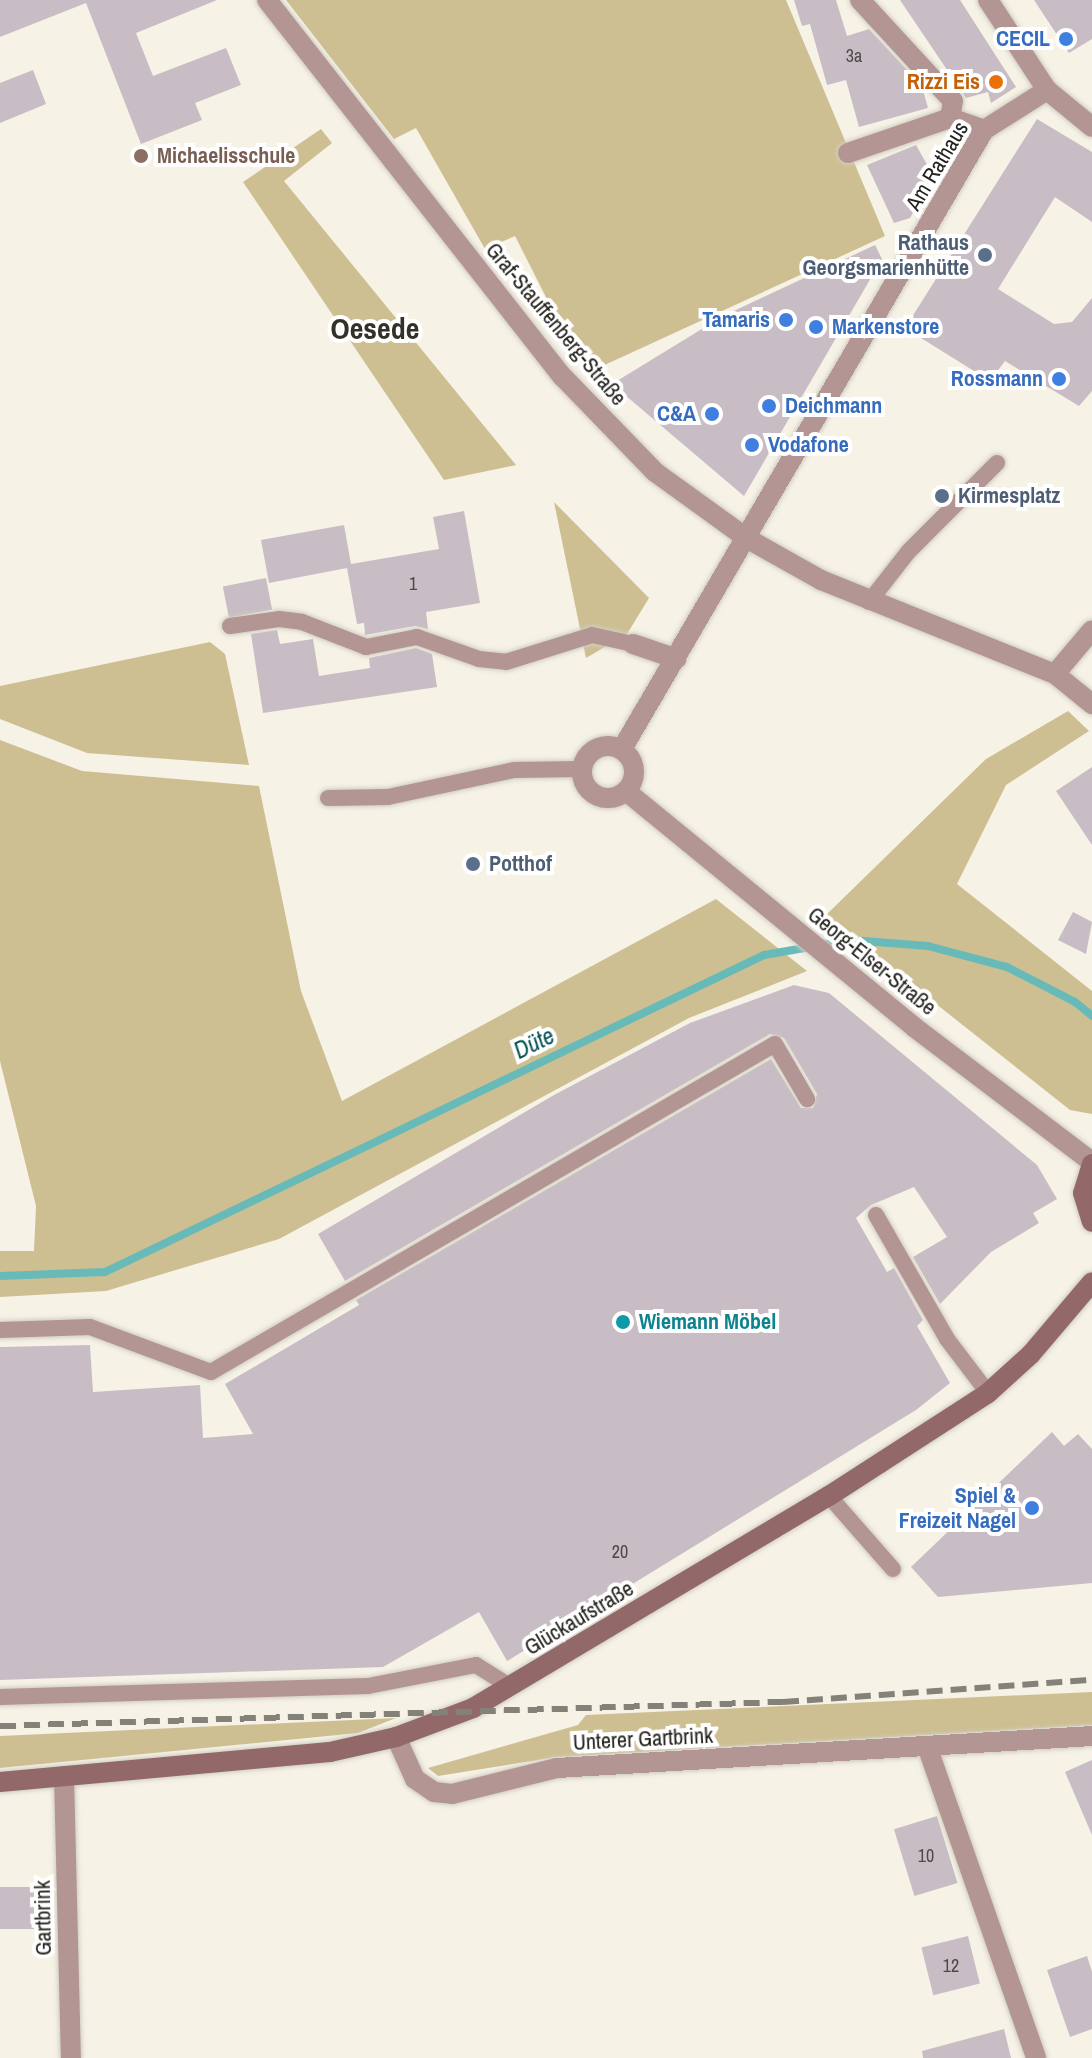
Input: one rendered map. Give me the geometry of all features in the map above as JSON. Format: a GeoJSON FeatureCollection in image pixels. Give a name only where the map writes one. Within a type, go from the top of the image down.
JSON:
{"type":"FeatureCollection","features":[{"type":"Feature","properties":{"kind":"main road"},"geometry":{"type":"LineString","coordinates":[[1092,1163],[1083,1193],[1092,1222]]}},
{"type":"Feature","properties":{"kind":"main road","name":"Glückaufstraße"},"geometry":{"type":"LineString","coordinates":[[0,1782],[330,1752],[396,1737],[451,1718],[511,1687],[829,1496],[988,1393],[1031,1354],[1092,1282]]}},
{"type":"Feature","properties":{"kind":"street","name":"Graf-Stauffenberg-Straße"},"geometry":{"type":"LineString","coordinates":[[267,0],[563,377],[655,472],[748,539],[869,602],[1055,674],[1092,704]]}},
{"type":"Feature","properties":{"kind":"street"},"geometry":{"type":"LineString","coordinates":[[860,0],[953,101],[950,118]]}},
{"type":"Feature","properties":{"kind":"street"},"geometry":{"type":"LineString","coordinates":[[988,0],[1047,90],[1092,126]]}},
{"type":"Feature","properties":{"kind":"street","name":"Am Rathaus"},"geometry":{"type":"LineString","coordinates":[[748,539],[984,130],[1047,90]]}},
{"type":"Feature","properties":{"kind":"street"},"geometry":{"type":"LineString","coordinates":[[848,153],[950,118],[984,130]]}},
{"type":"Feature","properties":{"kind":"street"},"geometry":{"type":"LineString","coordinates":[[622,749],[748,539]]}},
{"type":"Feature","properties":{"kind":"street"},"geometry":{"type":"LineString","coordinates":[[1055,674],[1092,630]]}},
{"type":"Feature","properties":{"kind":"street"},"geometry":{"type":"LineString","coordinates":[[633,644],[677,659]]}},
{"type":"Feature","properties":{"kind":"street"},"geometry":{"type":"LineString","coordinates":[[597,748],[622,749],[635,768],[626,791],[601,797],[586,786],[582,769],[597,748]]}},
{"type":"Feature","properties":{"kind":"street","name":"Georg-Elser-Straße"},"geometry":{"type":"LineString","coordinates":[[626,791],[856,980],[1092,1163]]}},
{"type":"Feature","properties":{"kind":"street","name":"Unterer Gartbrink"},"geometry":{"type":"LineString","coordinates":[[396,1737],[415,1779],[434,1792],[452,1794],[557,1768],[928,1749],[1092,1736]]}},
{"type":"Feature","properties":{"kind":"street"},"geometry":{"type":"LineString","coordinates":[[928,1749],[1036,2058]]}},
{"type":"Feature","properties":{"kind":"street","name":"Gartbrink"},"geometry":{"type":"LineString","coordinates":[[64,1776],[71,2058]]}},
{"type":"Feature","properties":{"kind":"lane"},"geometry":{"type":"LineString","coordinates":[[869,602],[908,552],[997,463]]}},
{"type":"Feature","properties":{"kind":"lane"},"geometry":{"type":"LineString","coordinates":[[230,626],[279,619],[302,622],[366,647],[417,637],[479,659],[506,662],[592,635],[633,644]]}},
{"type":"Feature","properties":{"kind":"lane"},"geometry":{"type":"LineString","coordinates":[[328,798],[388,797],[514,770],[582,769]]}},
{"type":"Feature","properties":{"kind":"lane"},"geometry":{"type":"LineString","coordinates":[[0,1330],[90,1327],[211,1372],[775,1044],[807,1099]]}},
{"type":"Feature","properties":{"kind":"lane"},"geometry":{"type":"LineString","coordinates":[[876,1215],[947,1339],[988,1393]]}},
{"type":"Feature","properties":{"kind":"lane"},"geometry":{"type":"LineString","coordinates":[[829,1496],[846,1522],[893,1569]]}},
{"type":"Feature","properties":{"kind":"lane"},"geometry":{"type":"LineString","coordinates":[[0,1697],[368,1686],[476,1665],[511,1687]]}},
{"type":"Feature","properties":{"kind":"shaded area"},"geometry":{"type":"Polygon","coordinates":[[[286,0],[786,0],[885,236],[585,374],[515,236],[485,249],[416,128],[394,139],[286,0]]]}},
{"type":"Feature","properties":{"kind":"shaded area"},"geometry":{"type":"Polygon","coordinates":[[[321,129],[332,143],[284,181],[516,465],[444,480],[243,182],[321,129]]]}},
{"type":"Feature","properties":{"kind":"shaded area"},"geometry":{"type":"Polygon","coordinates":[[[554,502],[649,598],[627,634],[586,658],[554,502]]]}},
{"type":"Feature","properties":{"kind":"shaded area"},"geometry":{"type":"Polygon","coordinates":[[[210,642],[225,654],[249,765],[87,753],[0,719],[0,686],[210,642]]]}},
{"type":"Feature","properties":{"kind":"shaded area"},"geometry":{"type":"Polygon","coordinates":[[[1068,711],[1089,731],[1006,785],[957,884],[1092,991],[1092,1114],[1070,1110],[825,916],[986,759],[1068,711]]]}},
{"type":"Feature","properties":{"kind":"shaded area"},"geometry":{"type":"Polygon","coordinates":[[[0,740],[82,771],[259,786],[301,991],[342,1101],[716,899],[807,971],[689,1018],[279,1239],[106,1291],[0,1297],[0,1251],[34,1251],[36,1206],[0,1061],[0,740]]]}},
{"type":"Feature","properties":{"kind":"shaded area"},"geometry":{"type":"Polygon","coordinates":[[[1092,1692],[1092,1725],[557,1757],[438,1776],[428,1768],[578,1725],[586,1715],[1092,1692]]]}},
{"type":"Feature","properties":{"kind":"shaded area"},"geometry":{"type":"Polygon","coordinates":[[[396,1718],[358,1733],[0,1768],[0,1736],[396,1718]]]}},
{"type":"Feature","properties":{"kind":"building"},"geometry":{"type":"Polygon","coordinates":[[[0,0],[217,0],[136,33],[153,76],[226,48],[241,85],[195,103],[202,120],[141,144],[86,3],[0,37],[0,0]]]}},
{"type":"Feature","properties":{"kind":"building"},"geometry":{"type":"Polygon","coordinates":[[[794,0],[836,0],[847,36],[869,29],[922,86],[928,108],[859,127],[846,80],[827,85],[810,24],[802,26],[794,0]]]}},
{"type":"Feature","properties":{"kind":"building"},"geometry":{"type":"Polygon","coordinates":[[[900,0],[960,0],[1016,87],[991,103],[988,92],[966,98],[900,0]]]}},
{"type":"Feature","properties":{"kind":"building"},"geometry":{"type":"Polygon","coordinates":[[[1034,0],[1092,0],[1092,39],[1069,53],[1034,0]]]}},
{"type":"Feature","properties":{"kind":"building"},"geometry":{"type":"Polygon","coordinates":[[[33,70],[46,104],[0,123],[0,83],[33,70]]]}},
{"type":"Feature","properties":{"kind":"building","name":"Rathaus Georgsmarienhütte"},"geometry":{"type":"Polygon","coordinates":[[[1037,119],[1092,152],[1092,222],[1055,197],[998,289],[1054,324],[1072,322],[1092,298],[1092,391],[1079,406],[1005,361],[990,381],[905,328],[1037,119]]]}},
{"type":"Feature","properties":{"kind":"building"},"geometry":{"type":"Polygon","coordinates":[[[916,145],[934,177],[910,218],[894,223],[867,165],[916,145]]]}},
{"type":"Feature","properties":{"kind":"building"},"geometry":{"type":"Polygon","coordinates":[[[875,245],[882,259],[744,496],[612,384],[723,316],[875,245]]]}},
{"type":"Feature","properties":{"kind":"building"},"geometry":{"type":"Polygon","coordinates":[[[464,511],[480,603],[426,612],[428,629],[415,626],[365,635],[364,623],[357,624],[347,568],[269,583],[261,540],[344,525],[351,564],[439,549],[433,517],[464,511]]]}},
{"type":"Feature","properties":{"kind":"building"},"geometry":{"type":"Polygon","coordinates":[[[266,578],[272,609],[229,618],[223,586],[266,578]]]}},
{"type":"Feature","properties":{"kind":"building"},"geometry":{"type":"Polygon","coordinates":[[[277,630],[280,644],[313,639],[319,676],[370,668],[369,658],[416,648],[432,654],[437,687],[263,713],[251,634],[277,630]]]}},
{"type":"Feature","properties":{"kind":"building"},"geometry":{"type":"Polygon","coordinates":[[[1092,767],[1092,845],[1056,791],[1092,767]]]}},
{"type":"Feature","properties":{"kind":"building"},"geometry":{"type":"Polygon","coordinates":[[[1073,912],[1092,922],[1086,954],[1058,940],[1073,912]]]}},
{"type":"Feature","properties":{"kind":"building","name":"Wiemann Möbel"},"geometry":{"type":"Polygon","coordinates":[[[794,985],[829,993],[1037,1165],[1057,1199],[1033,1213],[1039,1223],[991,1252],[940,1304],[913,1257],[947,1237],[914,1187],[871,1205],[856,1218],[887,1272],[894,1268],[923,1320],[917,1326],[950,1383],[916,1410],[507,1661],[479,1612],[383,1667],[0,1680],[0,1347],[90,1345],[93,1392],[200,1385],[203,1438],[253,1434],[225,1384],[359,1305],[356,1300],[771,1059],[801,1108],[813,1108],[817,1094],[784,1038],[770,1034],[345,1281],[318,1234],[554,1095],[690,1023],[794,985]]]}},
{"type":"Feature","properties":{"kind":"building","name":"Spiel & Freizeit Nagel"},"geometry":{"type":"Polygon","coordinates":[[[1052,1432],[1064,1446],[1078,1434],[1092,1449],[1092,1583],[938,1597],[911,1567],[1052,1432]]]}},
{"type":"Feature","properties":{"kind":"building"},"geometry":{"type":"Polygon","coordinates":[[[1092,1760],[1092,1835],[1065,1772],[1092,1760]]]}},
{"type":"Feature","properties":{"kind":"building"},"geometry":{"type":"Polygon","coordinates":[[[937,1816],[957,1883],[914,1896],[894,1829],[937,1816]]]}},
{"type":"Feature","properties":{"kind":"building"},"geometry":{"type":"Polygon","coordinates":[[[0,1887],[34,1887],[34,1929],[0,1929],[0,1887]]]}},
{"type":"Feature","properties":{"kind":"building"},"geometry":{"type":"Polygon","coordinates":[[[968,1936],[980,1984],[933,1995],[921,1948],[968,1936]]]}},
{"type":"Feature","properties":{"kind":"building"},"geometry":{"type":"Polygon","coordinates":[[[1087,1956],[1092,1972],[1092,2029],[1070,2037],[1047,1970],[1087,1956]]]}},
{"type":"Feature","properties":{"kind":"building"},"geometry":{"type":"Polygon","coordinates":[[[1004,2029],[1011,2058],[923,2058],[922,2051],[1004,2029]]]}},
{"type":"Feature","properties":{"kind":"waterway","name":"Düte"},"geometry":{"type":"LineString","coordinates":[[0,1276],[105,1272],[764,955],[851,940],[928,946],[1007,967],[1075,1002],[1092,1016]]}},
{"type":"Feature","properties":{"kind":"railway"},"geometry":{"type":"LineString","coordinates":[[0,1726],[783,1702],[1092,1680]]}},
{"type":"Feature","properties":{"kind":"place","name":"CECIL"},"geometry":{"type":"Point","coordinates":[1066,39]}},
{"type":"Feature","properties":{"kind":"place","name":"Rizzi Eis"},"geometry":{"type":"Point","coordinates":[996,82]}},
{"type":"Feature","properties":{"kind":"place","name":"Michaelisschule"},"geometry":{"type":"Point","coordinates":[141,156]}},
{"type":"Feature","properties":{"kind":"place","name":"Rathaus Georgsmarienhütte"},"geometry":{"type":"Point","coordinates":[985,255]}},
{"type":"Feature","properties":{"kind":"place","name":"Tamaris"},"geometry":{"type":"Point","coordinates":[786,320]}},
{"type":"Feature","properties":{"kind":"place","name":"Markenstore"},"geometry":{"type":"Point","coordinates":[816,327]}},
{"type":"Feature","properties":{"kind":"place","name":"Rossmann"},"geometry":{"type":"Point","coordinates":[1059,379]}},
{"type":"Feature","properties":{"kind":"place","name":"Deichmann"},"geometry":{"type":"Point","coordinates":[769,406]}},
{"type":"Feature","properties":{"kind":"place","name":"C&A"},"geometry":{"type":"Point","coordinates":[712,414]}},
{"type":"Feature","properties":{"kind":"place","name":"Vodafone"},"geometry":{"type":"Point","coordinates":[752,445]}},
{"type":"Feature","properties":{"kind":"place","name":"Kirmesplatz"},"geometry":{"type":"Point","coordinates":[942,496]}},
{"type":"Feature","properties":{"kind":"place","name":"Potthof"},"geometry":{"type":"Point","coordinates":[473,864]}},
{"type":"Feature","properties":{"kind":"place","name":"Wiemann Möbel"},"geometry":{"type":"Point","coordinates":[623,1322]}},
{"type":"Feature","properties":{"kind":"place","name":"Spiel & Freizeit Nagel"},"geometry":{"type":"Point","coordinates":[1032,1508]}},
{"type":"Feature","properties":{"kind":"district","name":"Oesede"},"geometry":{"type":"Point","coordinates":[375,328]}}]}
